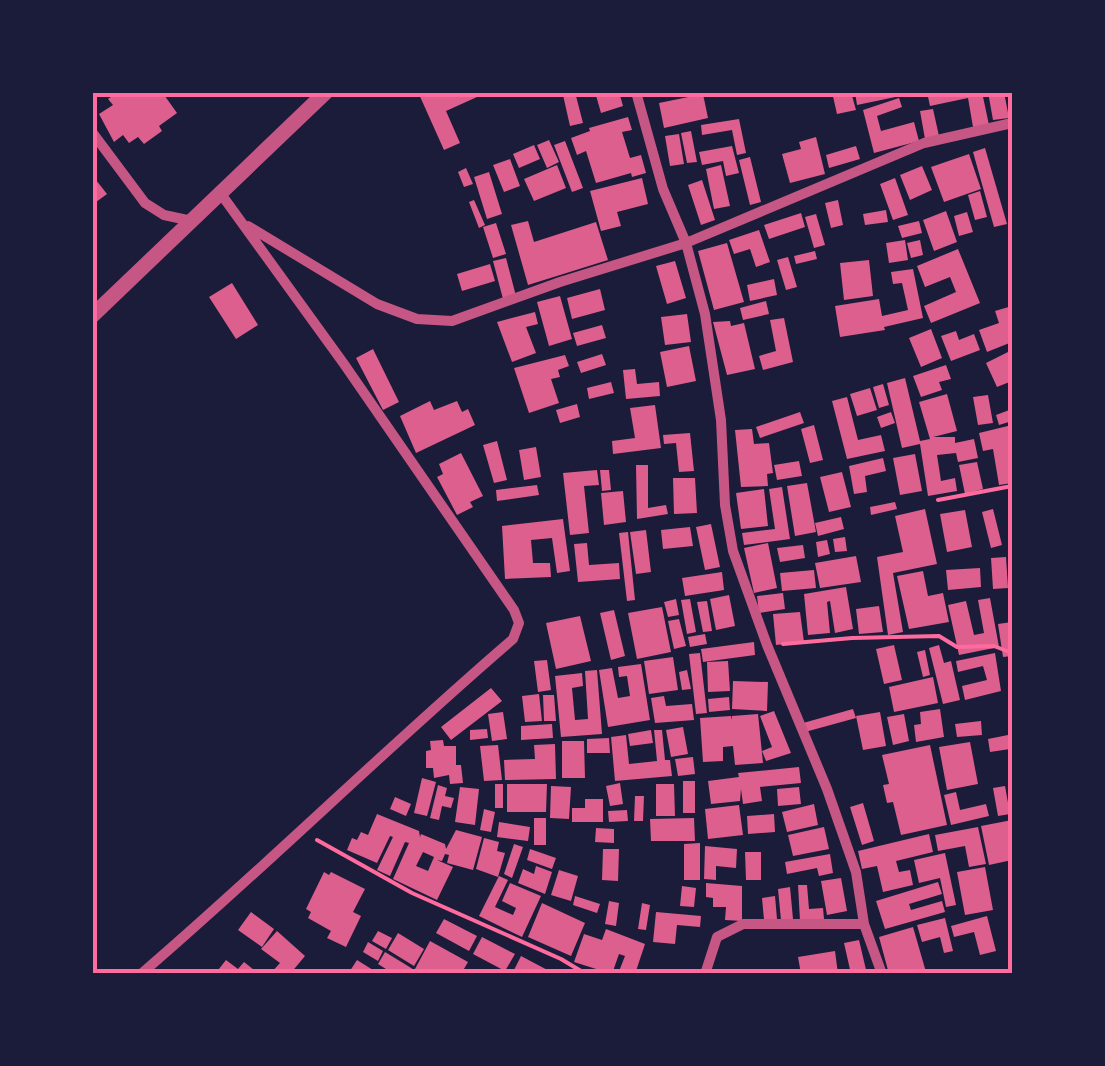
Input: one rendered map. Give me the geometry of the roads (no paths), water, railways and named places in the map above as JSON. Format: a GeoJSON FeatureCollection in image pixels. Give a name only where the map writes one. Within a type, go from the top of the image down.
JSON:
{"type":"FeatureCollection","features":[{"type":"Feature","properties":{"kind":"street"},"geometry":{"type":"LineString","coordinates":[[92,316],[326,92]]}},
{"type":"Feature","properties":{"kind":"street"},"geometry":{"type":"LineString","coordinates":[[636,92],[663,189],[686,243],[705,314],[722,420],[726,505],[733,551],[842,832],[856,872],[864,924],[882,974]]}},
{"type":"Feature","properties":{"kind":"street"},"geometry":{"type":"LineString","coordinates":[[242,223],[377,304],[417,318],[452,321],[686,243],[924,143],[1012,123]]}},
{"type":"Feature","properties":{"kind":"street"},"geometry":{"type":"LineString","coordinates":[[92,132],[144,203],[164,215],[193,221]]}},
{"type":"Feature","properties":{"kind":"street"},"geometry":{"type":"LineString","coordinates":[[142,973],[302,832],[424,715],[513,639],[518,623],[514,610],[356,380],[222,194]]}},
{"type":"Feature","properties":{"kind":"street"},"geometry":{"type":"LineString","coordinates":[[705,974],[716,937],[743,924],[864,924]]}}]}
